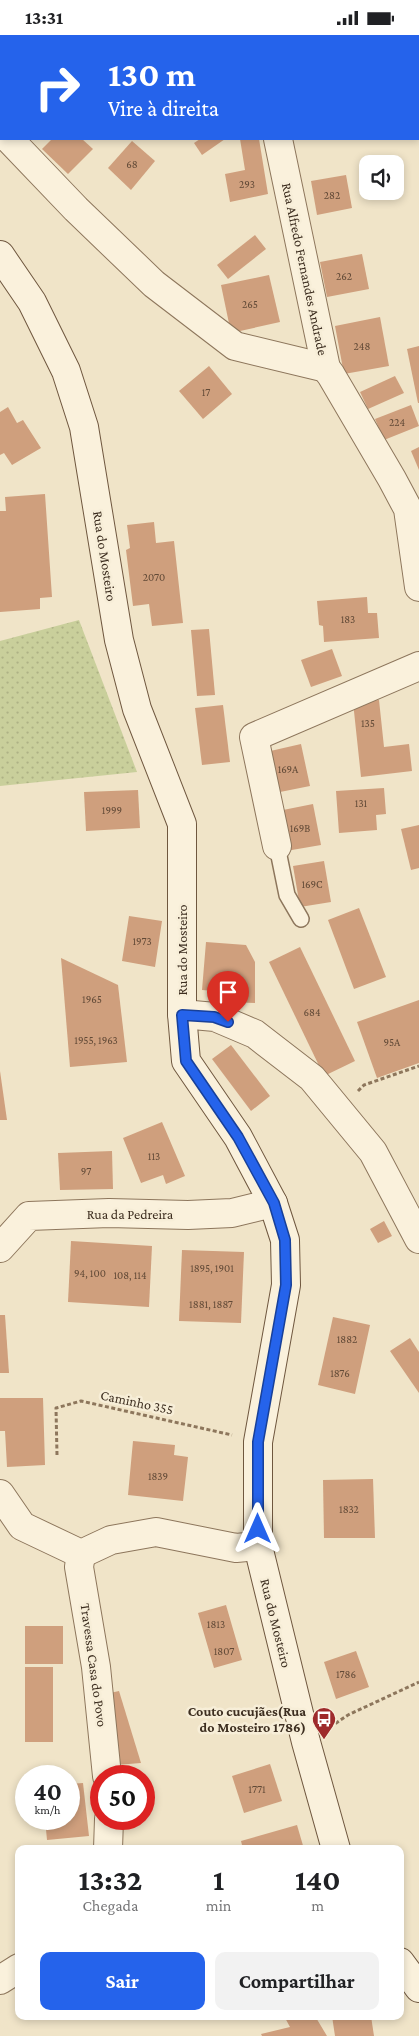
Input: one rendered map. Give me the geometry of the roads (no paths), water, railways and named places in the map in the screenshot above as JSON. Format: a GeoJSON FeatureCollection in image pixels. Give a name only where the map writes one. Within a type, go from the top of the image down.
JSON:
{"type":"FeatureCollection","features":[{"type":"Feature","properties":{"kind":"street"},"geometry":{"type":"LineString","coordinates":[[10,140],[76,209],[154,284],[235,346],[326,369]]}},
{"type":"Feature","properties":{"kind":"street","name":"Rua Alfredo Fernandes Andrade"},"geometry":{"type":"LineString","coordinates":[[278,140],[326,369],[332,375],[392,479],[413,508],[419,587]]}},
{"type":"Feature","properties":{"kind":"street","name":"Rua do Mosteiro"},"geometry":{"type":"LineString","coordinates":[[0,255],[32,302],[66,371],[84,427],[119,640],[137,709],[182,824],[182,1015],[186,1061],[238,1137],[274,1203],[285,1240],[286,1285],[258,1442],[258,1546],[306,1742],[335,1845]]}},
{"type":"Feature","properties":{"kind":"street"},"geometry":{"type":"LineString","coordinates":[[278,846],[254,737],[419,666]]}},
{"type":"Feature","properties":{"kind":"street"},"geometry":{"type":"LineString","coordinates":[[182,1015],[214,1017],[255,1034],[312,1078],[373,1152],[419,1239]]}},
{"type":"Feature","properties":{"kind":"street","name":"Rua da Pedreira"},"geometry":{"type":"LineString","coordinates":[[0,1248],[29,1215],[110,1213],[188,1215],[232,1213],[274,1203]]}},
{"type":"Feature","properties":{"kind":"street"},"geometry":{"type":"LineString","coordinates":[[0,1494],[22,1525],[81,1554],[111,1540],[156,1532],[236,1548],[258,1546]]}},
{"type":"Feature","properties":{"kind":"street","name":"Travessa Casa do Povo"},"geometry":{"type":"LineString","coordinates":[[81,1554],[80,1567],[96,1667],[106,1765]]}},
{"type":"Feature","properties":{"kind":"street"},"geometry":{"type":"LineString","coordinates":[[108,1845],[109,1830]]}},
{"type":"Feature","properties":{"kind":"street"},"geometry":{"type":"LineString","coordinates":[[404,1967],[419,1988]]}},
{"type":"Feature","properties":{"kind":"street"},"geometry":{"type":"LineString","coordinates":[[0,1980],[15,1970]]}},
{"type":"Feature","properties":{"kind":"lane"},"geometry":{"type":"LineString","coordinates":[[278,846],[287,895],[301,919]]}},
{"type":"Feature","properties":{"kind":"place","name":"Couto cucujães(Rua do Mosteiro 1786)"},"geometry":{"type":"Point","coordinates":[324,1740]}}]}
